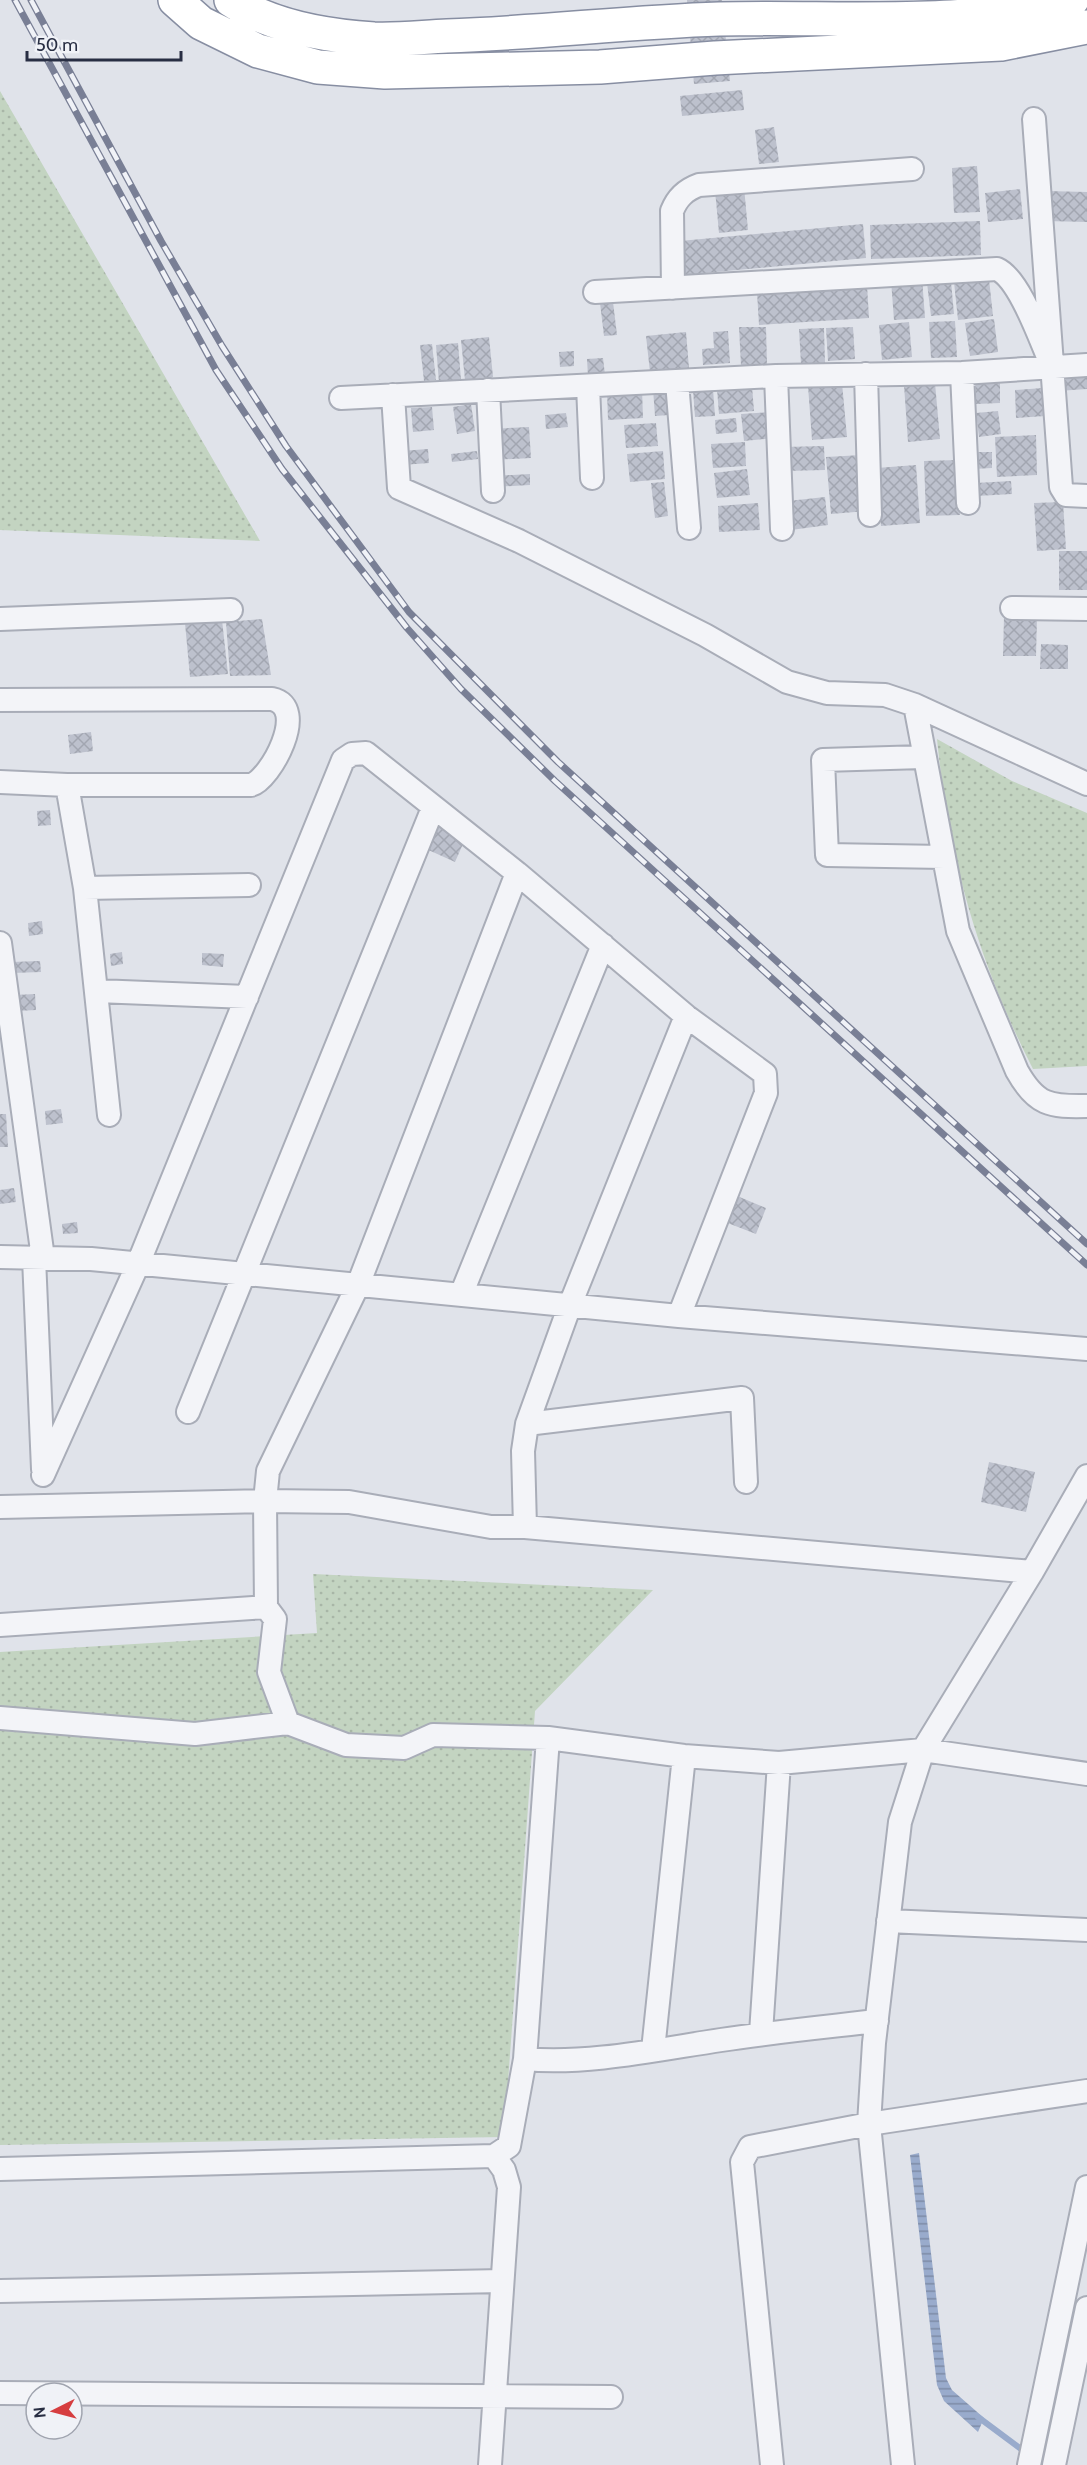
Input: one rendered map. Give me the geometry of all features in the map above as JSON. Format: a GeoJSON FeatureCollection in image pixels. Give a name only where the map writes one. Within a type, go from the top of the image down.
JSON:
{"type":"FeatureCollection","features":[{"type":"Feature","properties":{"kind":"highway"},"geometry":{"type":"LineString","coordinates":[[175,0],[201,22],[258,51],[318,68],[386,72],[600,68],[715,58],[1001,44],[1087,27]]}},
{"type":"Feature","properties":{"kind":"highway"},"geometry":{"type":"LineString","coordinates":[[231,0],[248,12],[316,31],[374,39],[495,35],[717,20],[951,18],[1009,12],[1072,0]]}},
{"type":"Feature","properties":{"kind":"street"},"geometry":{"type":"LineString","coordinates":[[1034,119],[1061,487],[1066,495],[1087,496]]}},
{"type":"Feature","properties":{"kind":"street"},"geometry":{"type":"LineString","coordinates":[[673,288],[672,211],[675,202],[689,189],[699,185],[912,169]]}},
{"type":"Feature","properties":{"kind":"street"},"geometry":{"type":"LineString","coordinates":[[595,292],[997,269],[1003,272],[1015,286],[1053,366]]}},
{"type":"Feature","properties":{"kind":"street"},"geometry":{"type":"LineString","coordinates":[[341,398],[776,376],[962,373],[1087,364]]}},
{"type":"Feature","properties":{"kind":"street"},"geometry":{"type":"LineString","coordinates":[[962,373],[968,503]]}},
{"type":"Feature","properties":{"kind":"street"},"geometry":{"type":"LineString","coordinates":[[866,374],[870,515]]}},
{"type":"Feature","properties":{"kind":"street"},"geometry":{"type":"LineString","coordinates":[[776,376],[782,529]]}},
{"type":"Feature","properties":{"kind":"street"},"geometry":{"type":"LineString","coordinates":[[677,382],[689,528]]}},
{"type":"Feature","properties":{"kind":"street"},"geometry":{"type":"LineString","coordinates":[[588,386],[592,478]]}},
{"type":"Feature","properties":{"kind":"street"},"geometry":{"type":"LineString","coordinates":[[488,390],[493,491]]}},
{"type":"Feature","properties":{"kind":"street"},"geometry":{"type":"LineString","coordinates":[[393,395],[399,488],[519,541],[705,635],[787,682],[827,693],[885,695],[915,705],[1087,784]]}},
{"type":"Feature","properties":{"kind":"street"},"geometry":{"type":"LineString","coordinates":[[1012,608],[1087,609]]}},
{"type":"Feature","properties":{"kind":"street"},"geometry":{"type":"LineString","coordinates":[[0,619],[231,610]]}},
{"type":"Feature","properties":{"kind":"street"},"geometry":{"type":"LineString","coordinates":[[0,700],[272,699],[280,701],[285,706],[288,730],[258,783],[67,785],[0,782]]}},
{"type":"Feature","properties":{"kind":"street"},"geometry":{"type":"LineString","coordinates":[[915,705],[923,757],[958,931],[1017,1071],[1028,1090],[1043,1102],[1060,1107],[1087,1106]]}},
{"type":"Feature","properties":{"kind":"street"},"geometry":{"type":"LineString","coordinates":[[43,1475],[138,1264],[343,759],[352,754],[366,753],[517,873],[686,1016],[765,1074],[766,1093],[680,1316]]}},
{"type":"Feature","properties":{"kind":"street"},"geometry":{"type":"LineString","coordinates":[[923,757],[823,760],[827,855],[944,857]]}},
{"type":"Feature","properties":{"kind":"street"},"geometry":{"type":"LineString","coordinates":[[67,785],[85,888],[109,1115]]}},
{"type":"Feature","properties":{"kind":"street"},"geometry":{"type":"LineString","coordinates":[[188,1412],[433,808]]}},
{"type":"Feature","properties":{"kind":"street"},"geometry":{"type":"LineString","coordinates":[[288,1723],[269,1672],[274,1619],[266,1607],[264,1501],[268,1471],[358,1285],[517,873]]}},
{"type":"Feature","properties":{"kind":"street"},"geometry":{"type":"LineString","coordinates":[[85,888],[249,885]]}},
{"type":"Feature","properties":{"kind":"street"},"geometry":{"type":"LineString","coordinates":[[0,943],[38,1258],[42,1505]]}},
{"type":"Feature","properties":{"kind":"street"},"geometry":{"type":"LineString","coordinates":[[461,1295],[603,945]]}},
{"type":"Feature","properties":{"kind":"street"},"geometry":{"type":"LineString","coordinates":[[97,991],[247,997]]}},
{"type":"Feature","properties":{"kind":"street"},"geometry":{"type":"LineString","coordinates":[[525,1527],[523,1450],[527,1424],[570,1305],[686,1016]]}},
{"type":"Feature","properties":{"kind":"street"},"geometry":{"type":"LineString","coordinates":[[0,1257],[138,1264],[680,1316],[1087,1349]]}},
{"type":"Feature","properties":{"kind":"street"},"geometry":{"type":"LineString","coordinates":[[527,1424],[742,1398],[746,1482]]}},
{"type":"Feature","properties":{"kind":"street"},"geometry":{"type":"LineString","coordinates":[[903,2465],[869,2124],[877,2021],[900,1822],[923,1750],[1032,1572],[1087,1476]]}},
{"type":"Feature","properties":{"kind":"street"},"geometry":{"type":"LineString","coordinates":[[0,1507],[264,1501],[349,1502],[491,1527],[525,1527],[1032,1572]]}},
{"type":"Feature","properties":{"kind":"street"},"geometry":{"type":"LineString","coordinates":[[0,1624],[266,1607]]}},
{"type":"Feature","properties":{"kind":"street"},"geometry":{"type":"LineString","coordinates":[[0,1718],[195,1734],[288,1723],[346,1745],[404,1748],[433,1735],[548,1738],[684,1756],[779,1762],[923,1750],[1087,1774]]}},
{"type":"Feature","properties":{"kind":"street"},"geometry":{"type":"LineString","coordinates":[[0,2169],[494,2156],[509,2146],[525,2059],[548,1738]]}},
{"type":"Feature","properties":{"kind":"street"},"geometry":{"type":"LineString","coordinates":[[653,2050],[684,1756]]}},
{"type":"Feature","properties":{"kind":"street"},"geometry":{"type":"LineString","coordinates":[[761,2033],[779,1762]]}},
{"type":"Feature","properties":{"kind":"street"},"geometry":{"type":"LineString","coordinates":[[888,1921],[1087,1930]]}},
{"type":"Feature","properties":{"kind":"street"},"geometry":{"type":"LineString","coordinates":[[525,2059],[549,2061],[653,2050],[761,2033],[877,2021]]}},
{"type":"Feature","properties":{"kind":"street"},"geometry":{"type":"LineString","coordinates":[[772,2465],[742,2162],[750,2147],[869,2124],[1087,2091]]}},
{"type":"Feature","properties":{"kind":"street"},"geometry":{"type":"LineString","coordinates":[[489,2465],[509,2187],[504,2170],[494,2156]]}},
{"type":"Feature","properties":{"kind":"street"},"geometry":{"type":"LineString","coordinates":[[1031,2455],[1087,2187]]}},
{"type":"Feature","properties":{"kind":"street"},"geometry":{"type":"LineString","coordinates":[[0,2291],[502,2281]]}},
{"type":"Feature","properties":{"kind":"street"},"geometry":{"type":"LineString","coordinates":[[1055,2464],[1079,2392],[1087,2308]]}},
{"type":"Feature","properties":{"kind":"street"},"geometry":{"type":"LineString","coordinates":[[0,2392],[494,2394],[611,2397]]}},
{"type":"Feature","properties":{"kind":"green space"},"geometry":{"type":"Polygon","coordinates":[[[0,91],[260,541],[0,530],[0,91]]]}},
{"type":"Feature","properties":{"kind":"green space"},"geometry":{"type":"Polygon","coordinates":[[[937,739],[1012,781],[1087,813],[1087,1066],[1033,1069],[1014,1029],[996,989],[982,949],[958,868],[942,783],[937,739]]]}},
{"type":"Feature","properties":{"kind":"green space"},"geometry":{"type":"Polygon","coordinates":[[[313,1574],[653,1590],[535,1711],[504,2137],[0,2145],[0,1652],[317,1633],[313,1574]]]}},
{"type":"Feature","properties":{"kind":"water"},"geometry":{"type":"Polygon","coordinates":[[[919,2153],[946,2378],[952,2390],[984,2418],[978,2432],[944,2401],[937,2385],[910,2155],[919,2153]]]}},
{"type":"Feature","properties":{"kind":"building"},"geometry":{"type":"Polygon","coordinates":[[[687,0],[722,0],[730,81],[694,84],[687,0]]]}},
{"type":"Feature","properties":{"kind":"building"},"geometry":{"type":"Polygon","coordinates":[[[742,90],[744,110],[682,116],[680,96],[742,90]]]}},
{"type":"Feature","properties":{"kind":"building"},"geometry":{"type":"Polygon","coordinates":[[[774,127],[779,162],[759,164],[755,130],[774,127]]]}},
{"type":"Feature","properties":{"kind":"building"},"geometry":{"type":"Polygon","coordinates":[[[977,166],[980,212],[954,213],[952,168],[977,166]]]}},
{"type":"Feature","properties":{"kind":"building"},"geometry":{"type":"Polygon","coordinates":[[[744,187],[748,230],[719,233],[715,190],[744,187]]]}},
{"type":"Feature","properties":{"kind":"building"},"geometry":{"type":"Polygon","coordinates":[[[1020,189],[1023,219],[988,222],[985,193],[1020,189]]]}},
{"type":"Feature","properties":{"kind":"building"},"geometry":{"type":"Polygon","coordinates":[[[1046,191],[1087,192],[1087,222],[1045,221],[1046,191]]]}},
{"type":"Feature","properties":{"kind":"building"},"geometry":{"type":"Polygon","coordinates":[[[980,221],[981,255],[871,259],[870,225],[980,221]]]}},
{"type":"Feature","properties":{"kind":"building"},"geometry":{"type":"Polygon","coordinates":[[[863,224],[866,258],[683,275],[680,241],[863,224]]]}},
{"type":"Feature","properties":{"kind":"building"},"geometry":{"type":"Polygon","coordinates":[[[922,278],[925,318],[894,320],[891,280],[922,278]]]}},
{"type":"Feature","properties":{"kind":"building"},"geometry":{"type":"Polygon","coordinates":[[[989,279],[993,316],[958,320],[954,282],[989,279]]]}},
{"type":"Feature","properties":{"kind":"building"},"geometry":{"type":"Polygon","coordinates":[[[951,281],[954,314],[931,316],[927,283],[951,281]]]}},
{"type":"Feature","properties":{"kind":"building"},"geometry":{"type":"Polygon","coordinates":[[[867,285],[869,318],[759,325],[757,292],[867,285]]]}},
{"type":"Feature","properties":{"kind":"building"},"geometry":{"type":"Polygon","coordinates":[[[613,302],[617,335],[604,336],[600,303],[613,302]]]}},
{"type":"Feature","properties":{"kind":"building"},"geometry":{"type":"Polygon","coordinates":[[[994,319],[998,352],[970,356],[965,323],[994,319]]]}},
{"type":"Feature","properties":{"kind":"building"},"geometry":{"type":"Polygon","coordinates":[[[955,321],[957,357],[931,358],[929,322],[955,321]]]}},
{"type":"Feature","properties":{"kind":"building"},"geometry":{"type":"Polygon","coordinates":[[[909,322],[912,357],[882,360],[879,325],[909,322]]]}},
{"type":"Feature","properties":{"kind":"building"},"geometry":{"type":"Polygon","coordinates":[[[739,327],[766,327],[767,365],[741,366],[739,327]]]}},
{"type":"Feature","properties":{"kind":"building"},"geometry":{"type":"Polygon","coordinates":[[[853,327],[855,359],[828,361],[826,328],[853,327]]]}},
{"type":"Feature","properties":{"kind":"building"},"geometry":{"type":"Polygon","coordinates":[[[824,328],[825,363],[801,364],[799,329],[824,328]]]}},
{"type":"Feature","properties":{"kind":"building"},"geometry":{"type":"Polygon","coordinates":[[[728,331],[730,363],[703,365],[702,349],[714,348],[713,332],[728,331]]]}},
{"type":"Feature","properties":{"kind":"building"},"geometry":{"type":"Polygon","coordinates":[[[686,332],[689,368],[650,372],[646,336],[686,332]]]}},
{"type":"Feature","properties":{"kind":"building"},"geometry":{"type":"Polygon","coordinates":[[[489,337],[493,377],[465,380],[461,340],[489,337]]]}},
{"type":"Feature","properties":{"kind":"building"},"geometry":{"type":"Polygon","coordinates":[[[458,343],[461,380],[439,383],[436,345],[458,343]]]}},
{"type":"Feature","properties":{"kind":"building"},"geometry":{"type":"Polygon","coordinates":[[[432,344],[436,380],[424,381],[420,345],[432,344]]]}},
{"type":"Feature","properties":{"kind":"building"},"geometry":{"type":"Polygon","coordinates":[[[574,351],[574,366],[560,367],[559,352],[574,351]]]}},
{"type":"Feature","properties":{"kind":"building"},"geometry":{"type":"Polygon","coordinates":[[[603,358],[605,375],[588,376],[587,359],[603,358]]]}},
{"type":"Feature","properties":{"kind":"building"},"geometry":{"type":"Polygon","coordinates":[[[1087,374],[1087,389],[1058,391],[1057,375],[1087,374]]]}},
{"type":"Feature","properties":{"kind":"building"},"geometry":{"type":"Polygon","coordinates":[[[975,378],[1000,378],[1000,403],[976,404],[975,378]]]}},
{"type":"Feature","properties":{"kind":"building"},"geometry":{"type":"Polygon","coordinates":[[[842,383],[847,437],[812,440],[808,386],[842,383]]]}},
{"type":"Feature","properties":{"kind":"building"},"geometry":{"type":"Polygon","coordinates":[[[935,383],[940,439],[908,442],[904,385],[935,383]]]}},
{"type":"Feature","properties":{"kind":"building"},"geometry":{"type":"Polygon","coordinates":[[[752,386],[754,411],[719,414],[717,389],[752,386]]]}},
{"type":"Feature","properties":{"kind":"building"},"geometry":{"type":"Polygon","coordinates":[[[1043,388],[1045,416],[1016,418],[1015,390],[1043,388]]]}},
{"type":"Feature","properties":{"kind":"building"},"geometry":{"type":"Polygon","coordinates":[[[642,389],[643,418],[608,420],[607,391],[642,389]]]}},
{"type":"Feature","properties":{"kind":"building"},"geometry":{"type":"Polygon","coordinates":[[[653,389],[667,389],[669,415],[655,416],[653,389]]]}},
{"type":"Feature","properties":{"kind":"building"},"geometry":{"type":"Polygon","coordinates":[[[713,389],[715,416],[695,417],[693,390],[713,389]]]}},
{"type":"Feature","properties":{"kind":"building"},"geometry":{"type":"Polygon","coordinates":[[[471,404],[475,431],[457,434],[453,407],[471,404]]]}},
{"type":"Feature","properties":{"kind":"building"},"geometry":{"type":"Polygon","coordinates":[[[432,407],[434,430],[413,432],[411,408],[432,407]]]}},
{"type":"Feature","properties":{"kind":"building"},"geometry":{"type":"Polygon","coordinates":[[[998,411],[1001,434],[979,437],[976,413],[998,411]]]}},
{"type":"Feature","properties":{"kind":"building"},"geometry":{"type":"Polygon","coordinates":[[[772,412],[774,438],[744,441],[741,414],[772,412]]]}},
{"type":"Feature","properties":{"kind":"building"},"geometry":{"type":"Polygon","coordinates":[[[566,413],[568,427],[546,429],[545,415],[566,413]]]}},
{"type":"Feature","properties":{"kind":"building"},"geometry":{"type":"Polygon","coordinates":[[[736,418],[737,432],[716,434],[715,420],[736,418]]]}},
{"type":"Feature","properties":{"kind":"building"},"geometry":{"type":"Polygon","coordinates":[[[656,423],[658,446],[626,448],[624,425],[656,423]]]}},
{"type":"Feature","properties":{"kind":"building"},"geometry":{"type":"Polygon","coordinates":[[[529,427],[531,458],[492,460],[491,429],[529,427]]]}},
{"type":"Feature","properties":{"kind":"building"},"geometry":{"type":"Polygon","coordinates":[[[1036,435],[1037,475],[997,477],[995,437],[1036,435]]]}},
{"type":"Feature","properties":{"kind":"building"},"geometry":{"type":"Polygon","coordinates":[[[745,442],[746,466],[713,468],[711,444],[745,442]]]}},
{"type":"Feature","properties":{"kind":"building"},"geometry":{"type":"Polygon","coordinates":[[[824,446],[825,470],[785,471],[784,447],[824,446]]]}},
{"type":"Feature","properties":{"kind":"building"},"geometry":{"type":"Polygon","coordinates":[[[428,449],[429,463],[402,465],[401,451],[428,449]]]}},
{"type":"Feature","properties":{"kind":"building"},"geometry":{"type":"Polygon","coordinates":[[[477,451],[478,459],[452,462],[451,454],[477,451]]]}},
{"type":"Feature","properties":{"kind":"building"},"geometry":{"type":"Polygon","coordinates":[[[663,451],[665,479],[630,482],[627,454],[663,451]]]}},
{"type":"Feature","properties":{"kind":"building"},"geometry":{"type":"Polygon","coordinates":[[[973,452],[992,452],[992,468],[973,469],[973,452]]]}},
{"type":"Feature","properties":{"kind":"building"},"geometry":{"type":"Polygon","coordinates":[[[862,455],[867,511],[831,514],[826,457],[862,455]]]}},
{"type":"Feature","properties":{"kind":"building"},"geometry":{"type":"Polygon","coordinates":[[[958,460],[960,515],[926,516],[924,461],[958,460]]]}},
{"type":"Feature","properties":{"kind":"building"},"geometry":{"type":"Polygon","coordinates":[[[916,465],[920,523],[881,526],[877,468],[916,465]]]}},
{"type":"Feature","properties":{"kind":"building"},"geometry":{"type":"Polygon","coordinates":[[[747,469],[750,495],[717,498],[714,473],[747,469]]]}},
{"type":"Feature","properties":{"kind":"building"},"geometry":{"type":"Polygon","coordinates":[[[530,474],[530,485],[494,487],[493,476],[530,474]]]}},
{"type":"Feature","properties":{"kind":"building"},"geometry":{"type":"Polygon","coordinates":[[[1011,481],[1012,494],[977,496],[976,483],[1011,481]]]}},
{"type":"Feature","properties":{"kind":"building"},"geometry":{"type":"Polygon","coordinates":[[[664,482],[668,516],[655,518],[651,483],[664,482]]]}},
{"type":"Feature","properties":{"kind":"building"},"geometry":{"type":"Polygon","coordinates":[[[825,497],[828,525],[791,530],[788,501],[825,497]]]}},
{"type":"Feature","properties":{"kind":"building"},"geometry":{"type":"Polygon","coordinates":[[[1063,502],[1066,549],[1037,551],[1034,503],[1063,502]]]}},
{"type":"Feature","properties":{"kind":"building"},"geometry":{"type":"Polygon","coordinates":[[[758,503],[760,530],[719,532],[718,506],[758,503]]]}},
{"type":"Feature","properties":{"kind":"building"},"geometry":{"type":"Polygon","coordinates":[[[1059,551],[1087,551],[1087,590],[1059,590],[1059,551]]]}},
{"type":"Feature","properties":{"kind":"building"},"geometry":{"type":"Polygon","coordinates":[[[1004,616],[1037,617],[1036,656],[1003,656],[1004,616]]]}},
{"type":"Feature","properties":{"kind":"building"},"geometry":{"type":"Polygon","coordinates":[[[262,619],[271,675],[230,676],[226,622],[262,619]]]}},
{"type":"Feature","properties":{"kind":"building"},"geometry":{"type":"Polygon","coordinates":[[[222,620],[228,674],[190,677],[185,623],[222,620]]]}},
{"type":"Feature","properties":{"kind":"building"},"geometry":{"type":"Polygon","coordinates":[[[1041,644],[1068,645],[1068,669],[1040,669],[1041,644]]]}},
{"type":"Feature","properties":{"kind":"building"},"geometry":{"type":"Polygon","coordinates":[[[91,732],[93,751],[70,754],[68,735],[91,732]]]}},
{"type":"Feature","properties":{"kind":"building"},"geometry":{"type":"Polygon","coordinates":[[[50,810],[51,825],[38,826],[37,811],[50,810]]]}},
{"type":"Feature","properties":{"kind":"building"},"geometry":{"type":"Polygon","coordinates":[[[438,816],[467,835],[455,862],[424,848],[438,816]]]}},
{"type":"Feature","properties":{"kind":"building"},"geometry":{"type":"Polygon","coordinates":[[[42,921],[43,934],[29,936],[28,923],[42,921]]]}},
{"type":"Feature","properties":{"kind":"building"},"geometry":{"type":"Polygon","coordinates":[[[122,952],[123,964],[111,966],[110,954],[122,952]]]}},
{"type":"Feature","properties":{"kind":"building"},"geometry":{"type":"Polygon","coordinates":[[[202,953],[224,954],[223,967],[202,965],[202,953]]]}},
{"type":"Feature","properties":{"kind":"building"},"geometry":{"type":"Polygon","coordinates":[[[40,961],[41,972],[12,973],[11,962],[40,961]]]}},
{"type":"Feature","properties":{"kind":"building"},"geometry":{"type":"Polygon","coordinates":[[[35,994],[36,1010],[17,1011],[16,995],[35,994]]]}},
{"type":"Feature","properties":{"kind":"building"},"geometry":{"type":"Polygon","coordinates":[[[61,1109],[63,1123],[46,1125],[45,1111],[61,1109]]]}},
{"type":"Feature","properties":{"kind":"building"},"geometry":{"type":"Polygon","coordinates":[[[0,1114],[6,1114],[8,1147],[0,1147],[0,1114]]]}},
{"type":"Feature","properties":{"kind":"building"},"geometry":{"type":"Polygon","coordinates":[[[14,1188],[16,1202],[0,1204],[0,1190],[14,1188]]]}},
{"type":"Feature","properties":{"kind":"building"},"geometry":{"type":"Polygon","coordinates":[[[730,1193],[766,1208],[756,1234],[720,1220],[730,1193]]]}},
{"type":"Feature","properties":{"kind":"building"},"geometry":{"type":"Polygon","coordinates":[[[77,1222],[78,1233],[63,1234],[62,1224],[77,1222]]]}},
{"type":"Feature","properties":{"kind":"building"},"geometry":{"type":"Polygon","coordinates":[[[989,1462],[1035,1472],[1026,1512],[981,1502],[989,1462]]]}},
{"type":"Feature","properties":{"kind":"waterway"},"geometry":{"type":"LineString","coordinates":[[978,2417],[1025,2452]]}},
{"type":"Feature","properties":{"kind":"railway"},"geometry":{"type":"LineString","coordinates":[[15,0],[216,370],[282,469],[407,628],[461,689],[555,781],[1087,1265]]}},
{"type":"Feature","properties":{"kind":"railway"},"geometry":{"type":"LineString","coordinates":[[31,0],[161,241],[222,346],[286,446],[409,612],[558,762],[1087,1244]]}}]}
